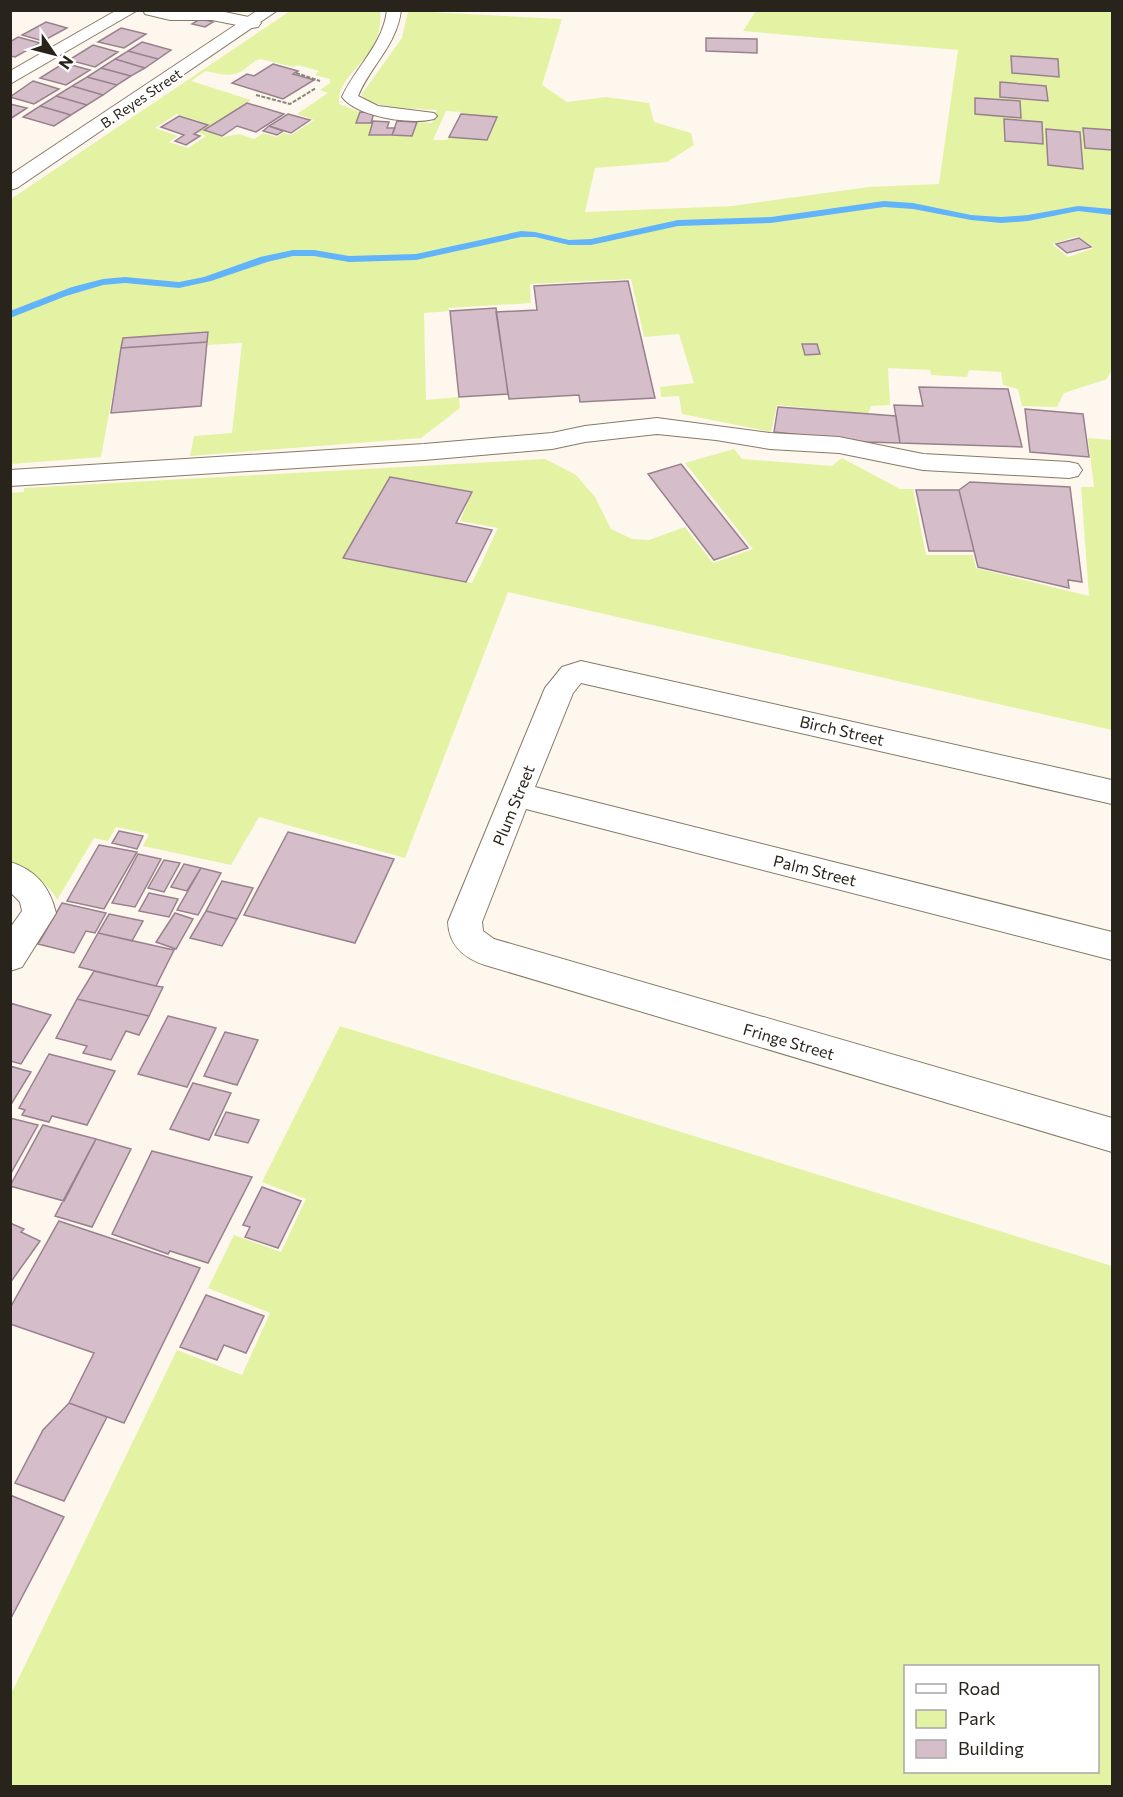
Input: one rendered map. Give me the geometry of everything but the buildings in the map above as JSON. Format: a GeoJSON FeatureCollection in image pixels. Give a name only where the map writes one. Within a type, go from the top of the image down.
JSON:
{"type":"FeatureCollection","features":[{"type":"Feature","properties":{"kind":"street"},"geometry":{"type":"LineString","coordinates":[[10,79],[130,10]]}},
{"type":"Feature","properties":{"kind":"street"},"geometry":{"type":"LineString","coordinates":[[151,10],[170,15],[207,14],[252,23]]}},
{"type":"Feature","properties":{"kind":"street","name":"B. Reyes Street"},"geometry":{"type":"LineString","coordinates":[[10,184],[270,10]]}},
{"type":"Feature","properties":{"kind":"street"},"geometry":{"type":"LineString","coordinates":[[170,15],[183,27],[229,39]]}},
{"type":"Feature","properties":{"kind":"street"},"geometry":{"type":"LineString","coordinates":[[10,478],[436,451],[552,441],[657,426],[717,432],[770,441],[839,445],[923,462],[1070,470]]}},
{"type":"Feature","properties":{"kind":"street","name":"Birch Street"},"geometry":{"type":"LineString","coordinates":[[572,674],[581,672],[603,675],[1113,792]]}},
{"type":"Feature","properties":{"kind":"street","name":"Plum Street"},"geometry":{"type":"LineString","coordinates":[[468,940],[465,933],[465,922],[560,688],[572,674]]}},
{"type":"Feature","properties":{"kind":"street","name":"Palm Street"},"geometry":{"type":"LineString","coordinates":[[518,795],[574,807],[1113,946]]}},
{"type":"Feature","properties":{"kind":"street"},"geometry":{"type":"LineString","coordinates":[[10,875],[29,887],[37,899],[39,913],[10,957]]}},
{"type":"Feature","properties":{"kind":"street","name":"Fringe Street"},"geometry":{"type":"LineString","coordinates":[[468,940],[485,951],[1113,1136]]}},
{"type":"Feature","properties":{"kind":"lane"},"geometry":{"type":"LineString","coordinates":[[394,10],[392,28],[387,41],[356,83],[350,97],[353,102],[368,108],[429,116]]}},
{"type":"Feature","properties":{"kind":"path"},"geometry":{"type":"LineString","coordinates":[[256,95],[290,104],[321,83],[319,80],[296,73]]}},
{"type":"Feature","properties":{"kind":"green space"},"geometry":{"type":"Polygon","coordinates":[[[290,11],[380,11],[380,27],[376,41],[345,83],[340,93],[339,104],[360,112],[371,123],[373,121],[369,135],[412,136],[417,122],[432,123],[437,110],[387,106],[377,104],[361,95],[402,38],[408,11],[562,19],[542,85],[567,102],[606,97],[649,103],[654,122],[691,133],[694,145],[667,162],[595,168],[585,212],[732,206],[869,187],[939,184],[958,50],[743,31],[756,11],[1112,11],[1112,369],[1107,379],[1064,393],[1057,407],[1022,406],[1018,389],[1003,385],[1001,372],[969,370],[967,377],[931,375],[930,370],[888,368],[890,405],[871,406],[868,414],[777,405],[771,432],[682,414],[679,396],[661,397],[660,387],[694,383],[679,334],[644,337],[631,279],[530,284],[531,303],[448,308],[450,311],[424,313],[426,400],[459,397],[460,408],[421,438],[190,456],[194,436],[232,433],[242,343],[206,345],[207,332],[123,338],[101,457],[11,464],[11,199],[290,11]],[[257,60],[236,74],[206,71],[191,81],[251,100],[204,131],[223,137],[239,134],[254,139],[263,133],[277,137],[283,133],[291,135],[314,120],[297,114],[328,93],[320,90],[330,83],[330,79],[315,75],[319,71],[298,65],[294,67],[257,60]],[[446,111],[433,140],[447,140],[449,137],[487,140],[497,118],[446,111]],[[177,114],[155,128],[178,136],[169,142],[188,148],[206,136],[198,132],[210,125],[177,114]],[[1078,236],[1052,244],[1068,257],[1094,248],[1078,236]]]}},
{"type":"Feature","properties":{"kind":"green space"},"geometry":{"type":"Polygon","coordinates":[[[1088,438],[1112,440],[1112,730],[508,592],[405,858],[259,817],[231,865],[143,846],[149,834],[116,827],[108,841],[94,838],[57,900],[43,883],[11,864],[10,493],[24,492],[24,488],[545,459],[576,475],[595,497],[611,529],[632,539],[649,540],[685,527],[713,563],[753,549],[685,463],[734,449],[742,459],[832,466],[842,458],[900,489],[913,489],[926,555],[973,555],[976,568],[1089,596],[1081,487],[1094,487],[1088,438]],[[390,477],[343,557],[472,583],[498,528],[460,521],[472,492],[390,477]]]}},
{"type":"Feature","properties":{"kind":"green space"},"geometry":{"type":"Polygon","coordinates":[[[340,1026],[1112,1266],[1112,1786],[11,1786],[11,1694],[177,1350],[242,1375],[270,1313],[208,1288],[234,1235],[281,1252],[306,1199],[262,1182],[340,1026]]]}},
{"type":"Feature","properties":{"kind":"waterway"},"geometry":{"type":"LineString","coordinates":[[10,315],[62,293],[89,285],[125,280],[163,285],[193,283],[264,260],[300,252],[349,259],[416,257],[443,253],[521,234],[569,243],[591,242],[701,220],[771,220],[884,204],[899,204],[1001,220],[1028,218],[1078,208],[1112,212]]}}]}
